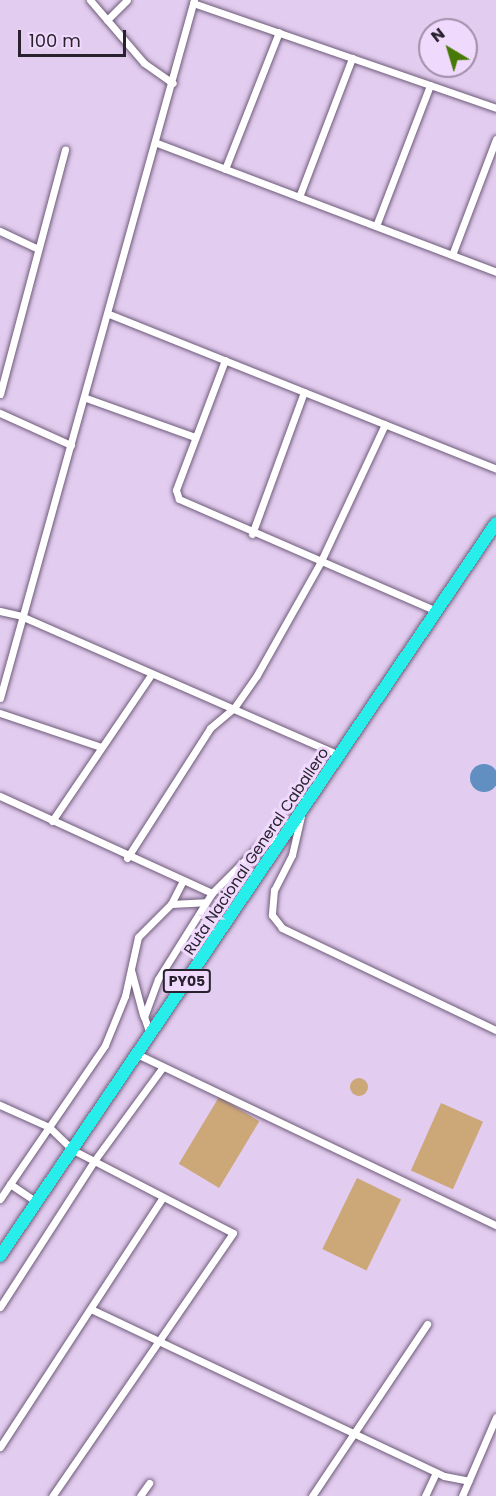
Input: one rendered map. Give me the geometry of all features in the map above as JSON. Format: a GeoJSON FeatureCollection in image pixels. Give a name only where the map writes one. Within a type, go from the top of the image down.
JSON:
{"type":"FeatureCollection","features":[{"type":"Feature","properties":{"kind":"highway","name":"Ruta Nacional General Caballero"},"geometry":{"type":"LineString","coordinates":[[0,1257],[496,523]]}},
{"type":"Feature","properties":{"kind":"street"},"geometry":{"type":"LineString","coordinates":[[90,0],[144,63],[172,83]]}},
{"type":"Feature","properties":{"kind":"street"},"geometry":{"type":"LineString","coordinates":[[107,20],[127,0]]}},
{"type":"Feature","properties":{"kind":"street"},"geometry":{"type":"LineString","coordinates":[[0,698],[21,616],[86,398],[157,143],[194,1],[496,108]]}},
{"type":"Feature","properties":{"kind":"street"},"geometry":{"type":"LineString","coordinates":[[225,169],[279,32]]}},
{"type":"Feature","properties":{"kind":"street"},"geometry":{"type":"LineString","coordinates":[[299,197],[352,58]]}},
{"type":"Feature","properties":{"kind":"street"},"geometry":{"type":"LineString","coordinates":[[376,226],[430,85]]}},
{"type":"Feature","properties":{"kind":"street"},"geometry":{"type":"LineString","coordinates":[[452,255],[496,139]]}},
{"type":"Feature","properties":{"kind":"street"},"geometry":{"type":"LineString","coordinates":[[157,143],[496,272]]}},
{"type":"Feature","properties":{"kind":"street"},"geometry":{"type":"LineString","coordinates":[[0,394],[64,150]]}},
{"type":"Feature","properties":{"kind":"street"},"geometry":{"type":"LineString","coordinates":[[0,231],[38,249]]}},
{"type":"Feature","properties":{"kind":"street"},"geometry":{"type":"LineString","coordinates":[[109,314],[496,469]]}},
{"type":"Feature","properties":{"kind":"street"},"geometry":{"type":"LineString","coordinates":[[225,360],[176,490],[179,499],[252,534],[437,611]]}},
{"type":"Feature","properties":{"kind":"street"},"geometry":{"type":"LineString","coordinates":[[252,534],[304,392]]}},
{"type":"Feature","properties":{"kind":"street"},"geometry":{"type":"LineString","coordinates":[[86,398],[195,437]]}},
{"type":"Feature","properties":{"kind":"street"},"geometry":{"type":"LineString","coordinates":[[0,413],[71,445]]}},
{"type":"Feature","properties":{"kind":"street"},"geometry":{"type":"LineString","coordinates":[[127,858],[210,728],[234,708],[320,563],[385,424]]}},
{"type":"Feature","properties":{"kind":"street"},"geometry":{"type":"LineString","coordinates":[[0,611],[21,616],[150,676],[234,708],[339,755]]}},
{"type":"Feature","properties":{"kind":"street"},"geometry":{"type":"LineString","coordinates":[[52,821],[150,676]]}},
{"type":"Feature","properties":{"kind":"street"},"geometry":{"type":"LineString","coordinates":[[0,713],[101,747]]}},
{"type":"Feature","properties":{"kind":"street"},"geometry":{"type":"LineString","coordinates":[[0,796],[127,858],[212,893]]}},
{"type":"Feature","properties":{"kind":"street"},"geometry":{"type":"LineString","coordinates":[[302,812],[292,855],[274,890],[272,915],[282,928],[496,1030]]}},
{"type":"Feature","properties":{"kind":"street"},"geometry":{"type":"LineString","coordinates":[[144,1017],[162,970],[212,893],[260,845],[285,836]]}},
{"type":"Feature","properties":{"kind":"street"},"geometry":{"type":"LineString","coordinates":[[0,1199],[117,1023],[138,937],[171,904],[182,882]]}},
{"type":"Feature","properties":{"kind":"street"},"geometry":{"type":"LineString","coordinates":[[171,904],[205,902]]}},
{"type":"Feature","properties":{"kind":"street"},"geometry":{"type":"LineString","coordinates":[[130,968],[150,1034]]}},
{"type":"Feature","properties":{"kind":"street"},"geometry":{"type":"LineString","coordinates":[[137,1054],[162,1068],[180,1071],[496,1225]]}},
{"type":"Feature","properties":{"kind":"street"},"geometry":{"type":"LineString","coordinates":[[0,1307],[94,1161],[162,1068]]}},
{"type":"Feature","properties":{"kind":"street"},"geometry":{"type":"LineString","coordinates":[[0,1105],[49,1127],[73,1150],[233,1233],[52,1496]]}},
{"type":"Feature","properties":{"kind":"street"},"geometry":{"type":"LineString","coordinates":[[10,1184],[38,1202]]}},
{"type":"Feature","properties":{"kind":"street"},"geometry":{"type":"LineString","coordinates":[[0,1447],[93,1310],[163,1197]]}},
{"type":"Feature","properties":{"kind":"street"},"geometry":{"type":"LineString","coordinates":[[93,1310],[436,1472],[469,1481]]}},
{"type":"Feature","properties":{"kind":"street"},"geometry":{"type":"LineString","coordinates":[[312,1496],[427,1324]]}},
{"type":"Feature","properties":{"kind":"street"},"geometry":{"type":"LineString","coordinates":[[462,1496],[496,1417]]}},
{"type":"Feature","properties":{"kind":"street"},"geometry":{"type":"LineString","coordinates":[[425,1496],[436,1472]]}},
{"type":"Feature","properties":{"kind":"street"},"geometry":{"type":"LineString","coordinates":[[140,1496],[149,1483]]}},
{"type":"Feature","properties":{"kind":"shaded area"},"geometry":{"type":"Polygon","coordinates":[[[359,1078],[365,1081],[368,1087],[365,1093],[359,1096],[353,1093],[350,1087],[353,1081],[359,1078]]]}},
{"type":"Feature","properties":{"kind":"shaded area"},"geometry":{"type":"Polygon","coordinates":[[[219,1097],[259,1121],[219,1188],[179,1164],[219,1097]]]}},
{"type":"Feature","properties":{"kind":"shaded area"},"geometry":{"type":"Polygon","coordinates":[[[441,1103],[483,1122],[453,1189],[411,1171],[441,1103]]]}},
{"type":"Feature","properties":{"kind":"shaded area"},"geometry":{"type":"Polygon","coordinates":[[[357,1178],[401,1199],[366,1270],[322,1249],[357,1178]]]}},
{"type":"Feature","properties":{"kind":"water"},"geometry":{"type":"Polygon","coordinates":[[[484,764],[494,768],[498,778],[494,788],[484,792],[474,788],[470,778],[474,768],[484,764]]]}}]}
